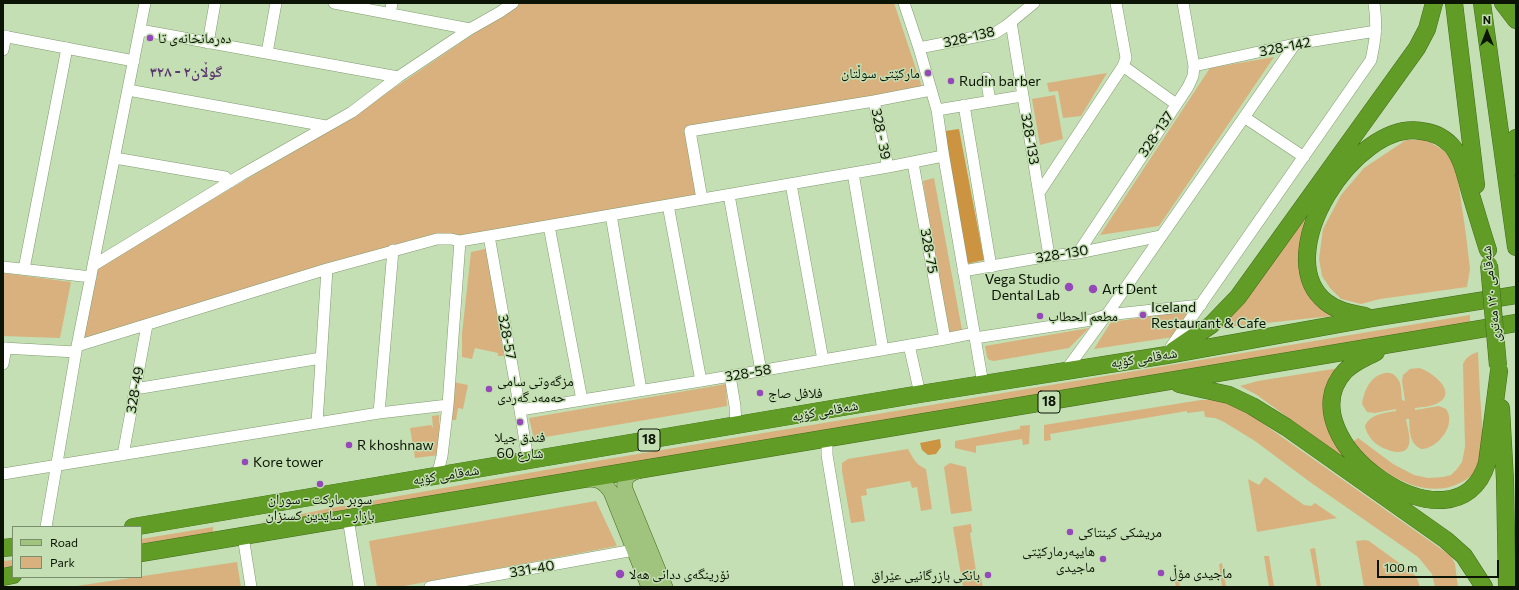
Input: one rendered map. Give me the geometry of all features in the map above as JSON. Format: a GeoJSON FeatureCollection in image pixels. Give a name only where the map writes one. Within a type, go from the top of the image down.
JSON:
{"type":"FeatureCollection","features":[{"type":"Feature","properties":{"kind":"highway"},"geometry":{"type":"LineString","coordinates":[[1165,355],[1211,325],[1238,297],[1417,48],[1427,29],[1434,3]]}},
{"type":"Feature","properties":{"kind":"highway","name":"شەقامی ١٢٠ مەتری"},"geometry":{"type":"LineString","coordinates":[[1454,3],[1476,188],[1488,258],[1499,368],[1505,480],[1507,587]]}},
{"type":"Feature","properties":{"kind":"highway"},"geometry":{"type":"LineString","coordinates":[[1482,3],[1516,247]]}},
{"type":"Feature","properties":{"kind":"highway"},"geometry":{"type":"LineString","coordinates":[[1503,3],[1516,20]]}},
{"type":"Feature","properties":{"kind":"highway"},"geometry":{"type":"LineString","coordinates":[[1373,318],[1342,311],[1326,302],[1313,288],[1310,281],[1307,257],[1316,218],[1330,189],[1351,162],[1369,147],[1386,136],[1401,131],[1416,130],[1436,134],[1450,145],[1458,154],[1488,258]]}},
{"type":"Feature","properties":{"kind":"highway"},"geometry":{"type":"LineString","coordinates":[[1516,138],[1511,163],[1516,247]]}},
{"type":"Feature","properties":{"kind":"highway","name":"شەقامی کۆیە"},"geometry":{"type":"LineString","coordinates":[[139,526],[1516,295]]}},
{"type":"Feature","properties":{"kind":"highway","name":"شەقامی کۆیە"},"geometry":{"type":"LineString","coordinates":[[142,553],[1516,323]]}},
{"type":"Feature","properties":{"kind":"highway"},"geometry":{"type":"LineString","coordinates":[[1390,345],[1358,361],[1339,379],[1333,395],[1333,421],[1340,437],[1373,474],[1401,491],[1422,499],[1436,501],[1458,497],[1471,489],[1481,478],[1487,464],[1499,368]]}},
{"type":"Feature","properties":{"kind":"highway"},"geometry":{"type":"LineString","coordinates":[[1161,383],[1187,386],[1229,395],[1242,400],[1263,413],[1446,540],[1464,556],[1484,587]]}},
{"type":"Feature","properties":{"kind":"highway"},"geometry":{"type":"LineString","coordinates":[[236,510],[243,536]]}},
{"type":"Feature","properties":{"kind":"main road"},"geometry":{"type":"LineString","coordinates":[[643,469],[628,475],[624,484],[635,532],[634,550],[649,587]]}},
{"type":"Feature","properties":{"kind":"main road"},"geometry":{"type":"LineString","coordinates":[[582,479],[593,479],[606,484],[635,532],[665,587]]}},
{"type":"Feature","properties":{"kind":"street"},"geometry":{"type":"LineString","coordinates":[[46,526],[77,349],[145,3]]}},
{"type":"Feature","properties":{"kind":"street"},"geometry":{"type":"LineString","coordinates":[[208,43],[215,3]]}},
{"type":"Feature","properties":{"kind":"street"},"geometry":{"type":"LineString","coordinates":[[266,53],[276,3]]}},
{"type":"Feature","properties":{"kind":"street"},"geometry":{"type":"LineString","coordinates":[[337,3],[391,8],[470,29]]}},
{"type":"Feature","properties":{"kind":"street"},"geometry":{"type":"LineString","coordinates":[[94,265],[230,182],[352,112],[398,77],[470,29],[514,3]]}},
{"type":"Feature","properties":{"kind":"street"},"geometry":{"type":"LineString","coordinates":[[904,3],[937,110],[943,156],[983,384]]}},
{"type":"Feature","properties":{"kind":"street","name":"328-138"},"geometry":{"type":"LineString","coordinates":[[919,48],[1001,30],[1034,3]]}},
{"type":"Feature","properties":{"kind":"street"},"geometry":{"type":"LineString","coordinates":[[1039,193],[1123,66],[1126,58],[1116,3]]}},
{"type":"Feature","properties":{"kind":"street","name":"328-137"},"geometry":{"type":"LineString","coordinates":[[1078,253],[1188,87],[1193,76],[1194,66],[1183,3]]}},
{"type":"Feature","properties":{"kind":"street"},"geometry":{"type":"LineString","coordinates":[[1165,355],[1177,341],[1371,60],[1376,39],[1374,3]]}},
{"type":"Feature","properties":{"kind":"street","name":"328-133"},"geometry":{"type":"LineString","coordinates":[[1011,22],[1049,256]]}},
{"type":"Feature","properties":{"kind":"street"},"geometry":{"type":"LineString","coordinates":[[140,30],[398,77]]}},
{"type":"Feature","properties":{"kind":"street","name":"328-142"},"geometry":{"type":"LineString","coordinates":[[1194,66],[1295,44],[1376,31]]}},
{"type":"Feature","properties":{"kind":"street"},"geometry":{"type":"LineString","coordinates":[[3,50],[4,36],[134,61]]}},
{"type":"Feature","properties":{"kind":"street"},"geometry":{"type":"LineString","coordinates":[[1066,370],[1110,310],[1295,44]]}},
{"type":"Feature","properties":{"kind":"street"},"geometry":{"type":"LineString","coordinates":[[24,269],[67,48]]}},
{"type":"Feature","properties":{"kind":"street"},"geometry":{"type":"LineString","coordinates":[[1123,66],[1176,104]]}},
{"type":"Feature","properties":{"kind":"street"},"geometry":{"type":"LineString","coordinates":[[986,78],[990,101]]}},
{"type":"Feature","properties":{"kind":"street"},"geometry":{"type":"LineString","coordinates":[[128,90],[326,126]]}},
{"type":"Feature","properties":{"kind":"street"},"geometry":{"type":"LineString","coordinates":[[702,199],[690,131],[874,101],[931,90]]}},
{"type":"Feature","properties":{"kind":"street"},"geometry":{"type":"LineString","coordinates":[[937,110],[1022,96]]}},
{"type":"Feature","properties":{"kind":"street","name":"328 - 39"},"geometry":{"type":"LineString","coordinates":[[874,101],[888,168]]}},
{"type":"Feature","properties":{"kind":"street"},"geometry":{"type":"LineString","coordinates":[[964,105],[991,267]]}},
{"type":"Feature","properties":{"kind":"street"},"geometry":{"type":"LineString","coordinates":[[1244,117],[1304,157]]}},
{"type":"Feature","properties":{"kind":"street"},"geometry":{"type":"LineString","coordinates":[[3,364],[4,348],[77,349],[146,325],[327,269],[437,239],[460,241],[888,168],[943,156]]}},
{"type":"Feature","properties":{"kind":"street"},"geometry":{"type":"LineString","coordinates":[[115,158],[225,177],[230,182]]}},
{"type":"Feature","properties":{"kind":"street","name":"328-75"},"geometry":{"type":"LineString","coordinates":[[914,163],[945,339]]}},
{"type":"Feature","properties":{"kind":"street"},"geometry":{"type":"LineString","coordinates":[[853,173],[883,350]]}},
{"type":"Feature","properties":{"kind":"street"},"geometry":{"type":"LineString","coordinates":[[791,184],[823,360]]}},
{"type":"Feature","properties":{"kind":"street"},"geometry":{"type":"LineString","coordinates":[[728,195],[761,371]]}},
{"type":"Feature","properties":{"kind":"street"},"geometry":{"type":"LineString","coordinates":[[668,205],[701,381]]}},
{"type":"Feature","properties":{"kind":"street"},"geometry":{"type":"LineString","coordinates":[[611,215],[641,390]]}},
{"type":"Feature","properties":{"kind":"street"},"geometry":{"type":"LineString","coordinates":[[549,226],[582,400]]}},
{"type":"Feature","properties":{"kind":"street","name":"328-57"},"geometry":{"type":"LineString","coordinates":[[489,236],[528,461]]}},
{"type":"Feature","properties":{"kind":"street","name":"328-130"},"geometry":{"type":"LineString","coordinates":[[963,270],[991,267],[1049,256],[1078,253],[1161,236]]}},
{"type":"Feature","properties":{"kind":"street"},"geometry":{"type":"LineString","coordinates":[[437,476],[442,456],[448,405],[460,241]]}},
{"type":"Feature","properties":{"kind":"street"},"geometry":{"type":"LineString","coordinates":[[379,414],[393,250]]}},
{"type":"Feature","properties":{"kind":"street"},"geometry":{"type":"LineString","coordinates":[[3,267],[91,277]]}},
{"type":"Feature","properties":{"kind":"street"},"geometry":{"type":"LineString","coordinates":[[317,423],[327,269]]}},
{"type":"Feature","properties":{"kind":"street","name":"328-58"},"geometry":{"type":"LineString","coordinates":[[520,410],[761,371],[945,339],[1092,320],[1106,315],[1201,305]]}},
{"type":"Feature","properties":{"kind":"street","name":"328-49"},"geometry":{"type":"LineString","coordinates":[[123,454],[146,325]]}},
{"type":"Feature","properties":{"kind":"street"},"geometry":{"type":"LineString","coordinates":[[909,345],[920,394]]}},
{"type":"Feature","properties":{"kind":"street"},"geometry":{"type":"LineString","coordinates":[[135,389],[321,358]]}},
{"type":"Feature","properties":{"kind":"street"},"geometry":{"type":"LineString","coordinates":[[730,376],[735,406],[736,426]]}},
{"type":"Feature","properties":{"kind":"street"},"geometry":{"type":"LineString","coordinates":[[3,474],[317,423],[448,405]]}},
{"type":"Feature","properties":{"kind":"street"},"geometry":{"type":"LineString","coordinates":[[827,438],[827,456],[849,587]]}},
{"type":"Feature","properties":{"kind":"street"},"geometry":{"type":"LineString","coordinates":[[348,518],[359,587]]}},
{"type":"Feature","properties":{"kind":"street"},"geometry":{"type":"LineString","coordinates":[[243,536],[251,587]]}},
{"type":"Feature","properties":{"kind":"street","name":"331-40"},"geometry":{"type":"LineString","coordinates":[[430,587],[634,550]]}},
{"type":"Feature","properties":{"kind":"green space"},"geometry":{"type":"Polygon","coordinates":[[[519,3],[894,3],[924,93],[688,133],[697,198],[468,236],[449,236],[411,240],[83,339],[96,268],[347,120],[519,3]]]}},
{"type":"Feature","properties":{"kind":"green space"},"geometry":{"type":"Polygon","coordinates":[[[1274,57],[1159,226],[1100,235],[1210,68],[1274,57]]]}},
{"type":"Feature","properties":{"kind":"green space"},"geometry":{"type":"Polygon","coordinates":[[[1107,73],[1081,116],[1063,118],[1058,91],[1049,92],[1047,83],[1107,73]]]}},
{"type":"Feature","properties":{"kind":"green space"},"geometry":{"type":"Polygon","coordinates":[[[1055,95],[1063,139],[1040,145],[1032,99],[1055,95]]]}},
{"type":"Feature","properties":{"kind":"green space"},"geometry":{"type":"Polygon","coordinates":[[[1406,140],[1426,140],[1443,150],[1454,162],[1458,180],[1470,269],[1467,287],[1380,299],[1361,304],[1341,299],[1330,288],[1322,276],[1319,259],[1323,229],[1341,195],[1364,168],[1406,140]]]}},
{"type":"Feature","properties":{"kind":"green space"},"geometry":{"type":"Polygon","coordinates":[[[934,178],[962,330],[946,332],[923,181],[934,178]]]}},
{"type":"Feature","properties":{"kind":"green space"},"geometry":{"type":"Polygon","coordinates":[[[1326,181],[1303,240],[1332,316],[1218,328],[1326,181]]]}},
{"type":"Feature","properties":{"kind":"green space"},"geometry":{"type":"Polygon","coordinates":[[[485,249],[487,250],[504,356],[498,356],[498,353],[475,348],[472,359],[462,357],[462,334],[471,252],[485,249]]]}},
{"type":"Feature","properties":{"kind":"green space"},"geometry":{"type":"Polygon","coordinates":[[[3,273],[71,282],[60,338],[3,336],[3,273]]]}},
{"type":"Feature","properties":{"kind":"green space"},"geometry":{"type":"Polygon","coordinates":[[[1188,311],[1173,337],[1094,349],[1111,322],[1188,311]]]}},
{"type":"Feature","properties":{"kind":"green space"},"geometry":{"type":"Polygon","coordinates":[[[1470,315],[1470,322],[335,513],[258,523],[331,508],[596,461],[1470,315]]]}},
{"type":"Feature","properties":{"kind":"green space"},"geometry":{"type":"Polygon","coordinates":[[[1089,328],[1069,348],[994,361],[989,360],[987,357],[985,346],[1089,328]]]}},
{"type":"Feature","properties":{"kind":"green space"},"geometry":{"type":"Polygon","coordinates":[[[1478,352],[1483,453],[1481,462],[1470,477],[1460,483],[1446,488],[1431,489],[1416,486],[1387,473],[1363,453],[1353,442],[1358,438],[1393,464],[1414,475],[1428,478],[1451,475],[1462,462],[1465,447],[1463,364],[1469,356],[1478,352]]]}},
{"type":"Feature","properties":{"kind":"green space"},"geometry":{"type":"Polygon","coordinates":[[[1339,368],[1328,422],[1332,438],[1346,454],[1350,463],[1257,395],[1240,386],[1258,381],[1339,368]]]}},
{"type":"Feature","properties":{"kind":"green space"},"geometry":{"type":"Polygon","coordinates":[[[1419,368],[1436,377],[1441,382],[1446,393],[1444,398],[1438,403],[1415,408],[1415,410],[1439,406],[1446,409],[1449,415],[1447,428],[1444,435],[1434,445],[1421,449],[1412,440],[1409,419],[1406,419],[1409,437],[1408,447],[1401,452],[1391,451],[1377,444],[1367,433],[1365,426],[1370,419],[1383,413],[1396,411],[1396,409],[1375,413],[1367,412],[1362,404],[1364,394],[1375,377],[1385,373],[1391,373],[1399,381],[1402,400],[1405,401],[1402,381],[1403,375],[1410,369],[1419,368]]]}},
{"type":"Feature","properties":{"kind":"green space"},"geometry":{"type":"Polygon","coordinates":[[[453,382],[468,385],[463,409],[458,408],[456,420],[450,420],[453,382]]]}},
{"type":"Feature","properties":{"kind":"green space"},"geometry":{"type":"Polygon","coordinates":[[[726,384],[727,406],[534,439],[529,418],[726,384]]]}},
{"type":"Feature","properties":{"kind":"green space"},"geometry":{"type":"Polygon","coordinates":[[[1201,400],[1221,400],[1245,411],[1451,556],[1455,564],[1458,587],[1435,587],[1432,574],[1418,557],[1310,482],[1255,441],[1224,422],[1215,418],[1205,417],[1204,411],[1187,413],[1187,411],[1050,434],[1051,440],[1044,440],[1044,425],[1201,400]]]}},
{"type":"Feature","properties":{"kind":"green space"},"geometry":{"type":"Polygon","coordinates":[[[439,415],[439,455],[415,458],[410,428],[431,425],[433,428],[432,416],[439,415]]]}},
{"type":"Feature","properties":{"kind":"green space"},"geometry":{"type":"Polygon","coordinates":[[[1030,425],[1029,444],[1023,445],[1022,439],[976,446],[976,453],[955,448],[955,441],[1020,429],[1020,426],[1030,425]]]}},
{"type":"Feature","properties":{"kind":"green space"},"geometry":{"type":"Polygon","coordinates":[[[908,449],[917,463],[926,469],[932,509],[921,511],[917,487],[912,488],[910,481],[866,489],[867,495],[861,496],[865,521],[851,523],[842,463],[848,459],[908,449]]]}},
{"type":"Feature","properties":{"kind":"green space"},"geometry":{"type":"Polygon","coordinates":[[[950,463],[966,467],[972,511],[951,514],[944,467],[950,463]]]}},
{"type":"Feature","properties":{"kind":"green space"},"geometry":{"type":"Polygon","coordinates":[[[1265,477],[1304,505],[1311,506],[1315,503],[1337,518],[1257,532],[1248,479],[1259,485],[1265,477]]]}},
{"type":"Feature","properties":{"kind":"green space"},"geometry":{"type":"Polygon","coordinates":[[[596,501],[617,546],[399,587],[377,587],[369,541],[596,501]]]}},
{"type":"Feature","properties":{"kind":"green space"},"geometry":{"type":"Polygon","coordinates":[[[971,524],[972,532],[970,533],[977,577],[981,577],[983,587],[963,587],[953,527],[971,524]]]}},
{"type":"Feature","properties":{"kind":"green space"},"geometry":{"type":"Polygon","coordinates":[[[213,527],[213,534],[142,547],[142,539],[213,527]]]}},
{"type":"Feature","properties":{"kind":"green space"},"geometry":{"type":"Polygon","coordinates":[[[1356,541],[1369,541],[1413,573],[1417,578],[1420,587],[1364,587],[1356,541]]]}},
{"type":"Feature","properties":{"kind":"green space"},"geometry":{"type":"Polygon","coordinates":[[[1315,548],[1321,587],[1317,587],[1310,549],[1315,548]]]}},
{"type":"Feature","properties":{"kind":"green space"},"geometry":{"type":"Polygon","coordinates":[[[1264,556],[1269,556],[1274,587],[1269,587],[1264,556]]]}},
{"type":"Feature","properties":{"kind":"green space"},"geometry":{"type":"Polygon","coordinates":[[[12,560],[12,567],[3,568],[3,561],[12,560]]]}},
{"type":"Feature","properties":{"kind":"green space"},"geometry":{"type":"Polygon","coordinates":[[[237,562],[241,587],[70,587],[130,578],[142,578],[142,576],[237,562]]]}},
{"type":"Feature","properties":{"kind":"green space"},"geometry":{"type":"Polygon","coordinates":[[[1222,563],[1226,587],[1222,587],[1219,564],[1222,563]]]}},
{"type":"Feature","properties":{"kind":"green space"},"geometry":{"type":"Polygon","coordinates":[[[1177,571],[1180,587],[1176,587],[1173,572],[1177,571]]]}},
{"type":"Feature","properties":{"kind":"shaded area"},"geometry":{"type":"Polygon","coordinates":[[[959,129],[984,260],[966,264],[945,131],[959,129]]]}},
{"type":"Feature","properties":{"kind":"shaded area"},"geometry":{"type":"Polygon","coordinates":[[[940,439],[941,447],[936,454],[928,455],[922,450],[920,443],[940,439]]]}},
{"type":"Feature","properties":{"kind":"place","name":"دەرمانخانەی تا"},"geometry":{"type":"Point","coordinates":[150,38]}},
{"type":"Feature","properties":{"kind":"place","name":"مارکێتی سوڵتان"},"geometry":{"type":"Point","coordinates":[928,73]}},
{"type":"Feature","properties":{"kind":"place","name":"Rudin barber"},"geometry":{"type":"Point","coordinates":[951,81]}},
{"type":"Feature","properties":{"kind":"place","name":"Vega Studio Dental Lab"},"geometry":{"type":"Point","coordinates":[1069,287]}},
{"type":"Feature","properties":{"kind":"place","name":"Art Dent"},"geometry":{"type":"Point","coordinates":[1093,289]}},
{"type":"Feature","properties":{"kind":"place","name":"Iceland Restaurant & Cafe"},"geometry":{"type":"Point","coordinates":[1143,315]}},
{"type":"Feature","properties":{"kind":"place","name":"مطعم الحطاب"},"geometry":{"type":"Point","coordinates":[1040,316]}},
{"type":"Feature","properties":{"kind":"place","name":"مزگەوتی سامی حەمەد گەردی"},"geometry":{"type":"Point","coordinates":[489,389]}},
{"type":"Feature","properties":{"kind":"place","name":"فلافل صاج"},"geometry":{"type":"Point","coordinates":[760,393]}},
{"type":"Feature","properties":{"kind":"place","name":"فندق جيلا شارع 60"},"geometry":{"type":"Point","coordinates":[520,422]}},
{"type":"Feature","properties":{"kind":"place","name":"R khoshnaw"},"geometry":{"type":"Point","coordinates":[349,445]}},
{"type":"Feature","properties":{"kind":"place","name":"Kore tower"},"geometry":{"type":"Point","coordinates":[245,462]}},
{"type":"Feature","properties":{"kind":"place","name":"سوبر ماركت - سوران بازار - سايدين كسنزان"},"geometry":{"type":"Point","coordinates":[320,484]}},
{"type":"Feature","properties":{"kind":"place","name":"مریشکی کینتاکی"},"geometry":{"type":"Point","coordinates":[1070,532]}},
{"type":"Feature","properties":{"kind":"place","name":"هایپەرمارکێتی ماجیدی"},"geometry":{"type":"Point","coordinates":[1103,559]}},
{"type":"Feature","properties":{"kind":"place","name":"ماجیدی مۆڵ"},"geometry":{"type":"Point","coordinates":[1161,573]}},
{"type":"Feature","properties":{"kind":"place","name":"نۆرینگەی ددانی هەلا"},"geometry":{"type":"Point","coordinates":[620,574]}},
{"type":"Feature","properties":{"kind":"place","name":"بانکی بازرگانیی عێراق"},"geometry":{"type":"Point","coordinates":[988,575]}},
{"type":"Feature","properties":{"kind":"district","name":"گوڵان٢ - ٣٢٨"},"geometry":{"type":"Point","coordinates":[186,72]}}]}
